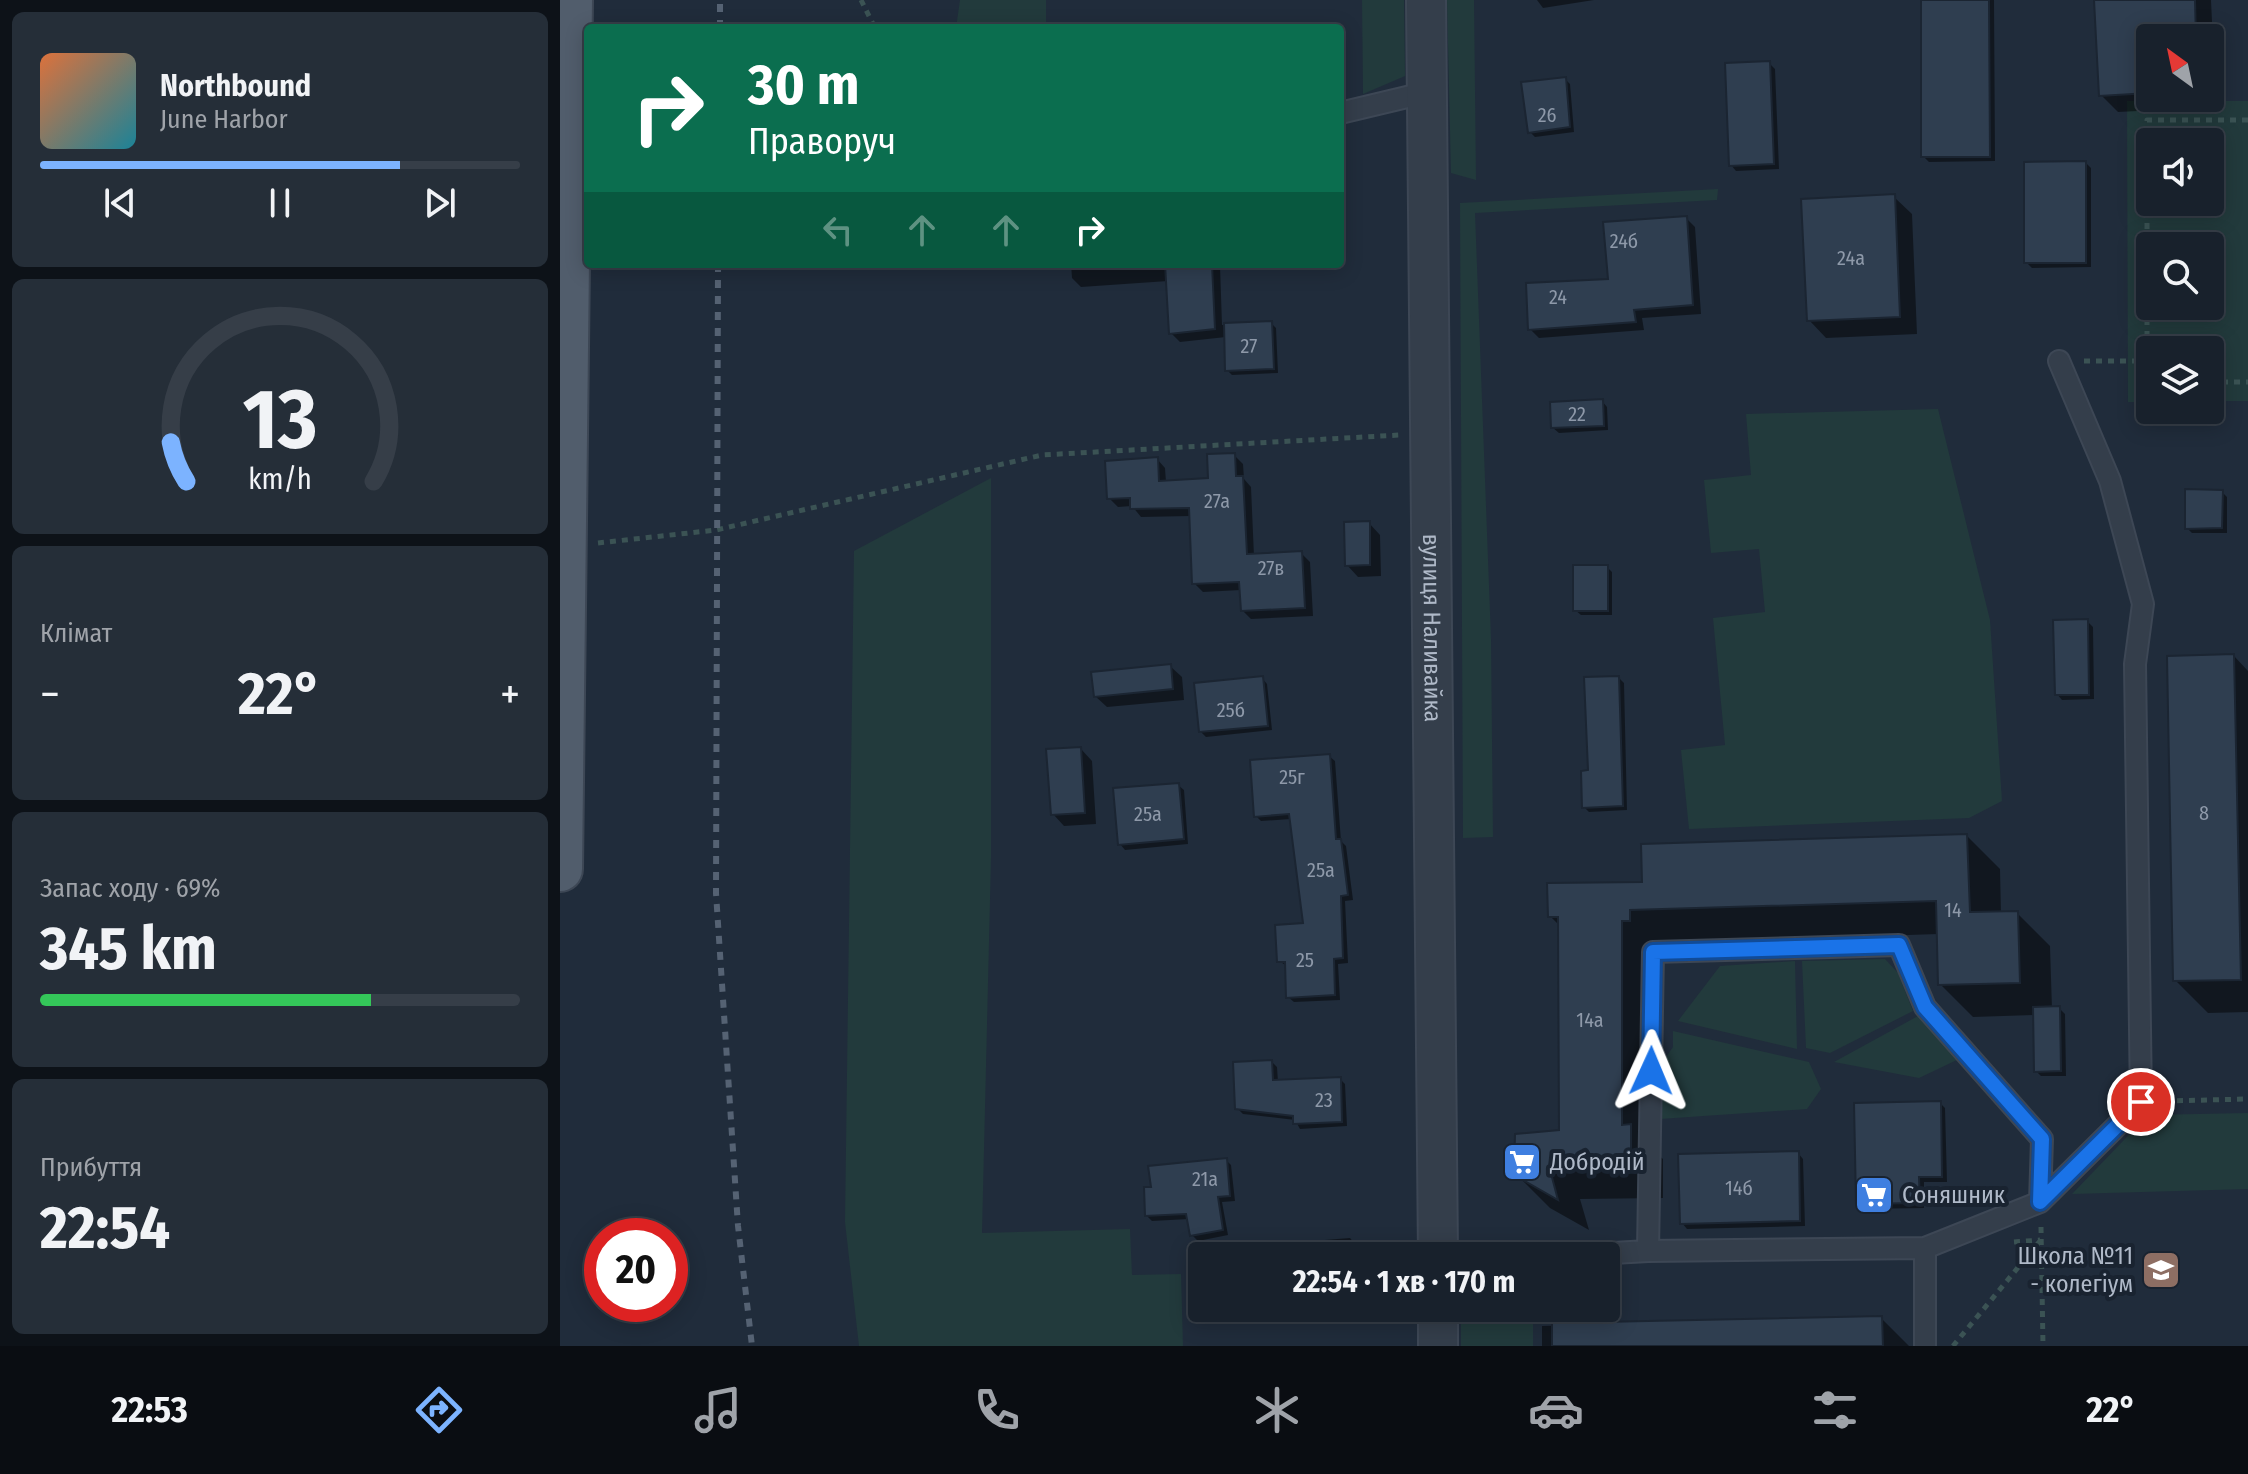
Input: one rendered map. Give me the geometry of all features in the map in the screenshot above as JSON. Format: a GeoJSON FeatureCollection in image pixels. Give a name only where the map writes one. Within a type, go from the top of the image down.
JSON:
{"type":"FeatureCollection","features":[{"type":"Feature","properties":{"kind":"main road"},"geometry":{"type":"LineString","coordinates":[[560,869],[570,0]]}},
{"type":"Feature","properties":{"kind":"street","name":"вулиця Наливайка"},"geometry":{"type":"LineString","coordinates":[[1426,0],[1438,1242]]}},
{"type":"Feature","properties":{"kind":"street"},"geometry":{"type":"LineString","coordinates":[[1438,1322],[1438,1346]]}},
{"type":"Feature","properties":{"kind":"lane"},"geometry":{"type":"LineString","coordinates":[[1344,112],[1428,92]]}},
{"type":"Feature","properties":{"kind":"lane"},"geometry":{"type":"LineString","coordinates":[[1620,1253],[1925,1248],[2040,1202],[2141,1102],[2135,664],[2143,604],[2110,481],[2059,361]]}},
{"type":"Feature","properties":{"kind":"lane"},"geometry":{"type":"LineString","coordinates":[[1648,1251],[1653,952],[1899,945],[1925,1007],[2042,1139],[2040,1202]]}},
{"type":"Feature","properties":{"kind":"lane"},"geometry":{"type":"LineString","coordinates":[[1925,1248],[1925,1346]]}},
{"type":"Feature","properties":{"kind":"path"},"geometry":{"type":"LineString","coordinates":[[861,0],[873,24]]}},
{"type":"Feature","properties":{"kind":"path"},"geometry":{"type":"LineString","coordinates":[[2147,336],[2147,120],[2248,120]]}},
{"type":"Feature","properties":{"kind":"path"},"geometry":{"type":"LineString","coordinates":[[2059,361],[2136,361]]}},
{"type":"Feature","properties":{"kind":"path"},"geometry":{"type":"LineString","coordinates":[[2224,382],[2248,382]]}},
{"type":"Feature","properties":{"kind":"path"},"geometry":{"type":"LineString","coordinates":[[562,528],[716,530],[1042,455],[1432,433]]}},
{"type":"Feature","properties":{"kind":"path"},"geometry":{"type":"LineString","coordinates":[[2141,1102],[2248,1099]]}},
{"type":"Feature","properties":{"kind":"path"},"geometry":{"type":"LineString","coordinates":[[2040,1202],[2043,1346]]}},
{"type":"Feature","properties":{"kind":"path"},"geometry":{"type":"LineString","coordinates":[[1953,1346],[2041,1240]]}},
{"type":"Feature","properties":{"kind":"green space"},"geometry":{"type":"Polygon","coordinates":[[[960,0],[1046,0],[1046,24],[957,24],[960,0]]]}},
{"type":"Feature","properties":{"kind":"green space"},"geometry":{"type":"Polygon","coordinates":[[[1362,0],[1404,0],[1405,76],[1363,94],[1362,0]]]}},
{"type":"Feature","properties":{"kind":"green space"},"geometry":{"type":"Polygon","coordinates":[[[1447,0],[1474,0],[1476,180],[1451,173],[1447,0]]]}},
{"type":"Feature","properties":{"kind":"green space"},"geometry":{"type":"Polygon","coordinates":[[[2127,101],[2136,101],[2136,112],[2224,112],[2224,101],[2248,101],[2248,401],[2224,401],[2224,336],[2136,336],[2136,402],[2128,402],[2127,101]]]}},
{"type":"Feature","properties":{"kind":"green space"},"geometry":{"type":"Polygon","coordinates":[[[1718,189],[1717,200],[1475,213],[1491,639],[1493,837],[1463,838],[1460,203],[1718,189]]]}},
{"type":"Feature","properties":{"kind":"green space"},"geometry":{"type":"Polygon","coordinates":[[[1938,409],[1990,620],[2002,801],[1969,818],[1689,829],[1681,750],[1725,745],[1713,618],[1765,612],[1759,549],[1711,553],[1704,480],[1751,475],[1746,414],[1938,409]]]}},
{"type":"Feature","properties":{"kind":"green space"},"geometry":{"type":"Polygon","coordinates":[[[991,478],[991,858],[982,1233],[1130,1229],[1132,1275],[1181,1274],[1183,1346],[859,1346],[845,1222],[854,551],[991,478]]]}},
{"type":"Feature","properties":{"kind":"green space"},"geometry":{"type":"Polygon","coordinates":[[[1885,959],[1898,973],[1913,1011],[1830,1053],[1806,1048],[1802,961],[1885,959]]]}},
{"type":"Feature","properties":{"kind":"green space"},"geometry":{"type":"Polygon","coordinates":[[[1795,961],[1797,1049],[1678,1021],[1720,966],[1795,961]]]}},
{"type":"Feature","properties":{"kind":"green space"},"geometry":{"type":"Polygon","coordinates":[[[1918,1016],[1959,1059],[1919,1078],[1834,1062],[1918,1016]]]}},
{"type":"Feature","properties":{"kind":"green space"},"geometry":{"type":"Polygon","coordinates":[[[1673,1031],[1809,1062],[1821,1089],[1807,1109],[1660,1119],[1659,1067],[1673,1047],[1673,1031]]]}},
{"type":"Feature","properties":{"kind":"green space"},"geometry":{"type":"Polygon","coordinates":[[[2248,1113],[2248,1189],[2072,1194],[2148,1115],[2248,1113]]]}},
{"type":"Feature","properties":{"kind":"green space"},"geometry":{"type":"Polygon","coordinates":[[[1461,1322],[1533,1322],[1533,1346],[1461,1346],[1461,1322]]]}},
{"type":"Feature","properties":{"kind":"building"},"geometry":{"type":"Polygon","coordinates":[[[1921,0],[1989,0],[1990,157],[1921,157],[1921,0]]]}},
{"type":"Feature","properties":{"kind":"building"},"geometry":{"type":"Polygon","coordinates":[[[2094,0],[2195,0],[2196,24],[2136,24],[2136,94],[2099,96],[2094,0]]]}},
{"type":"Feature","properties":{"kind":"building"},"geometry":{"type":"Polygon","coordinates":[[[1770,61],[1774,164],[1729,166],[1725,63],[1770,61]]]}},
{"type":"Feature","properties":{"kind":"building"},"geometry":{"type":"Polygon","coordinates":[[[1566,77],[1570,127],[1528,133],[1521,82],[1566,77]]]}},
{"type":"Feature","properties":{"kind":"building"},"geometry":{"type":"Polygon","coordinates":[[[2086,161],[2086,263],[2024,263],[2024,162],[2086,161]]]}},
{"type":"Feature","properties":{"kind":"building"},"geometry":{"type":"Polygon","coordinates":[[[1895,194],[1900,317],[1807,321],[1801,199],[1895,194]]]}},
{"type":"Feature","properties":{"kind":"building"},"geometry":{"type":"Polygon","coordinates":[[[1687,216],[1693,305],[1634,310],[1636,322],[1528,330],[1526,283],[1608,279],[1603,222],[1687,216]]]}},
{"type":"Feature","properties":{"kind":"building"},"geometry":{"type":"Polygon","coordinates":[[[1165,268],[1212,268],[1215,329],[1169,334],[1165,268]]]}},
{"type":"Feature","properties":{"kind":"building"},"geometry":{"type":"Polygon","coordinates":[[[1272,321],[1274,369],[1225,371],[1224,323],[1272,321]]]}},
{"type":"Feature","properties":{"kind":"building"},"geometry":{"type":"Polygon","coordinates":[[[1603,399],[1604,426],[1551,428],[1550,402],[1603,399]]]}},
{"type":"Feature","properties":{"kind":"building"},"geometry":{"type":"Polygon","coordinates":[[[1235,453],[1236,476],[1243,476],[1247,554],[1302,551],[1305,608],[1241,611],[1239,582],[1192,584],[1189,508],[1130,509],[1130,498],[1107,499],[1105,461],[1158,457],[1159,481],[1208,478],[1207,454],[1235,453]]]}},
{"type":"Feature","properties":{"kind":"building"},"geometry":{"type":"Polygon","coordinates":[[[2185,489],[2223,490],[2222,528],[2185,529],[2185,489]]]}},
{"type":"Feature","properties":{"kind":"building"},"geometry":{"type":"Polygon","coordinates":[[[1370,521],[1370,565],[1345,566],[1344,522],[1370,521]]]}},
{"type":"Feature","properties":{"kind":"building"},"geometry":{"type":"Polygon","coordinates":[[[1573,565],[1608,565],[1608,611],[1573,611],[1573,565]]]}},
{"type":"Feature","properties":{"kind":"building"},"geometry":{"type":"Polygon","coordinates":[[[2088,619],[2089,695],[2055,695],[2053,620],[2088,619]]]}},
{"type":"Feature","properties":{"kind":"building"},"geometry":{"type":"Polygon","coordinates":[[[2234,654],[2241,980],[2173,981],[2167,656],[2234,654]]]}},
{"type":"Feature","properties":{"kind":"building"},"geometry":{"type":"Polygon","coordinates":[[[1171,664],[1173,689],[1094,697],[1091,672],[1171,664]]]}},
{"type":"Feature","properties":{"kind":"building"},"geometry":{"type":"Polygon","coordinates":[[[1263,676],[1268,726],[1199,732],[1194,683],[1263,676]]]}},
{"type":"Feature","properties":{"kind":"building"},"geometry":{"type":"Polygon","coordinates":[[[1619,676],[1623,806],[1582,808],[1581,771],[1588,770],[1584,677],[1619,676]]]}},
{"type":"Feature","properties":{"kind":"building"},"geometry":{"type":"Polygon","coordinates":[[[1081,747],[1085,813],[1051,815],[1046,749],[1081,747]]]}},
{"type":"Feature","properties":{"kind":"building"},"geometry":{"type":"Polygon","coordinates":[[[1330,754],[1336,839],[1341,839],[1348,895],[1341,896],[1343,958],[1334,959],[1335,995],[1286,998],[1285,962],[1277,962],[1275,925],[1303,923],[1289,814],[1254,817],[1250,760],[1330,754]]]}},
{"type":"Feature","properties":{"kind":"building"},"geometry":{"type":"Polygon","coordinates":[[[1179,783],[1184,839],[1118,845],[1113,788],[1179,783]]]}},
{"type":"Feature","properties":{"kind":"building"},"geometry":{"type":"Polygon","coordinates":[[[1967,834],[1970,912],[2018,911],[2020,983],[1938,985],[1936,901],[1630,910],[1630,921],[1622,921],[1622,1125],[1631,1124],[1631,1166],[1549,1166],[1558,1200],[1514,1175],[1515,1134],[1559,1130],[1558,917],[1548,917],[1547,883],[1642,882],[1641,844],[1967,834]]]}},
{"type":"Feature","properties":{"kind":"building"},"geometry":{"type":"Polygon","coordinates":[[[2060,1006],[2061,1071],[2034,1072],[2033,1007],[2060,1006]]]}},
{"type":"Feature","properties":{"kind":"building"},"geometry":{"type":"Polygon","coordinates":[[[1272,1060],[1273,1080],[1341,1077],[1342,1122],[1293,1124],[1293,1116],[1235,1109],[1233,1062],[1272,1060]]]}},
{"type":"Feature","properties":{"kind":"building"},"geometry":{"type":"Polygon","coordinates":[[[1941,1101],[1942,1177],[1919,1177],[1920,1203],[1856,1204],[1854,1103],[1941,1101]]]}},
{"type":"Feature","properties":{"kind":"building"},"geometry":{"type":"Polygon","coordinates":[[[1799,1151],[1800,1221],[1680,1224],[1678,1154],[1799,1151]]]}},
{"type":"Feature","properties":{"kind":"building"},"geometry":{"type":"Polygon","coordinates":[[[1227,1158],[1230,1196],[1218,1197],[1223,1230],[1190,1236],[1186,1214],[1145,1216],[1144,1187],[1151,1187],[1148,1166],[1227,1158]]]}},
{"type":"Feature","properties":{"kind":"building"},"geometry":{"type":"Polygon","coordinates":[[[1882,1316],[1883,1346],[1552,1346],[1552,1323],[1882,1316]]]}},
{"type":"Feature","properties":{"kind":"railway"},"geometry":{"type":"LineString","coordinates":[[720,0],[720,24]]}},
{"type":"Feature","properties":{"kind":"railway"},"geometry":{"type":"LineString","coordinates":[[718,268],[716,893],[738,1226],[752,1346]]}},
{"type":"Feature","properties":{"kind":"place","name":"Добродій"},"geometry":{"type":"Point","coordinates":[1522,1162]}},
{"type":"Feature","properties":{"kind":"place","name":"Соняшник"},"geometry":{"type":"Point","coordinates":[1874,1195]}},
{"type":"Feature","properties":{"kind":"place","name":"Школа №11 - колегіум"},"geometry":{"type":"Point","coordinates":[2161,1270]}},
{"type":"Feature","properties":{"kind":"route"},"geometry":{"type":"LineString","coordinates":[[1651,1071],[1653,952],[1899,945],[1925,1007],[2042,1139],[2040,1202],[2141,1102]]}}]}
